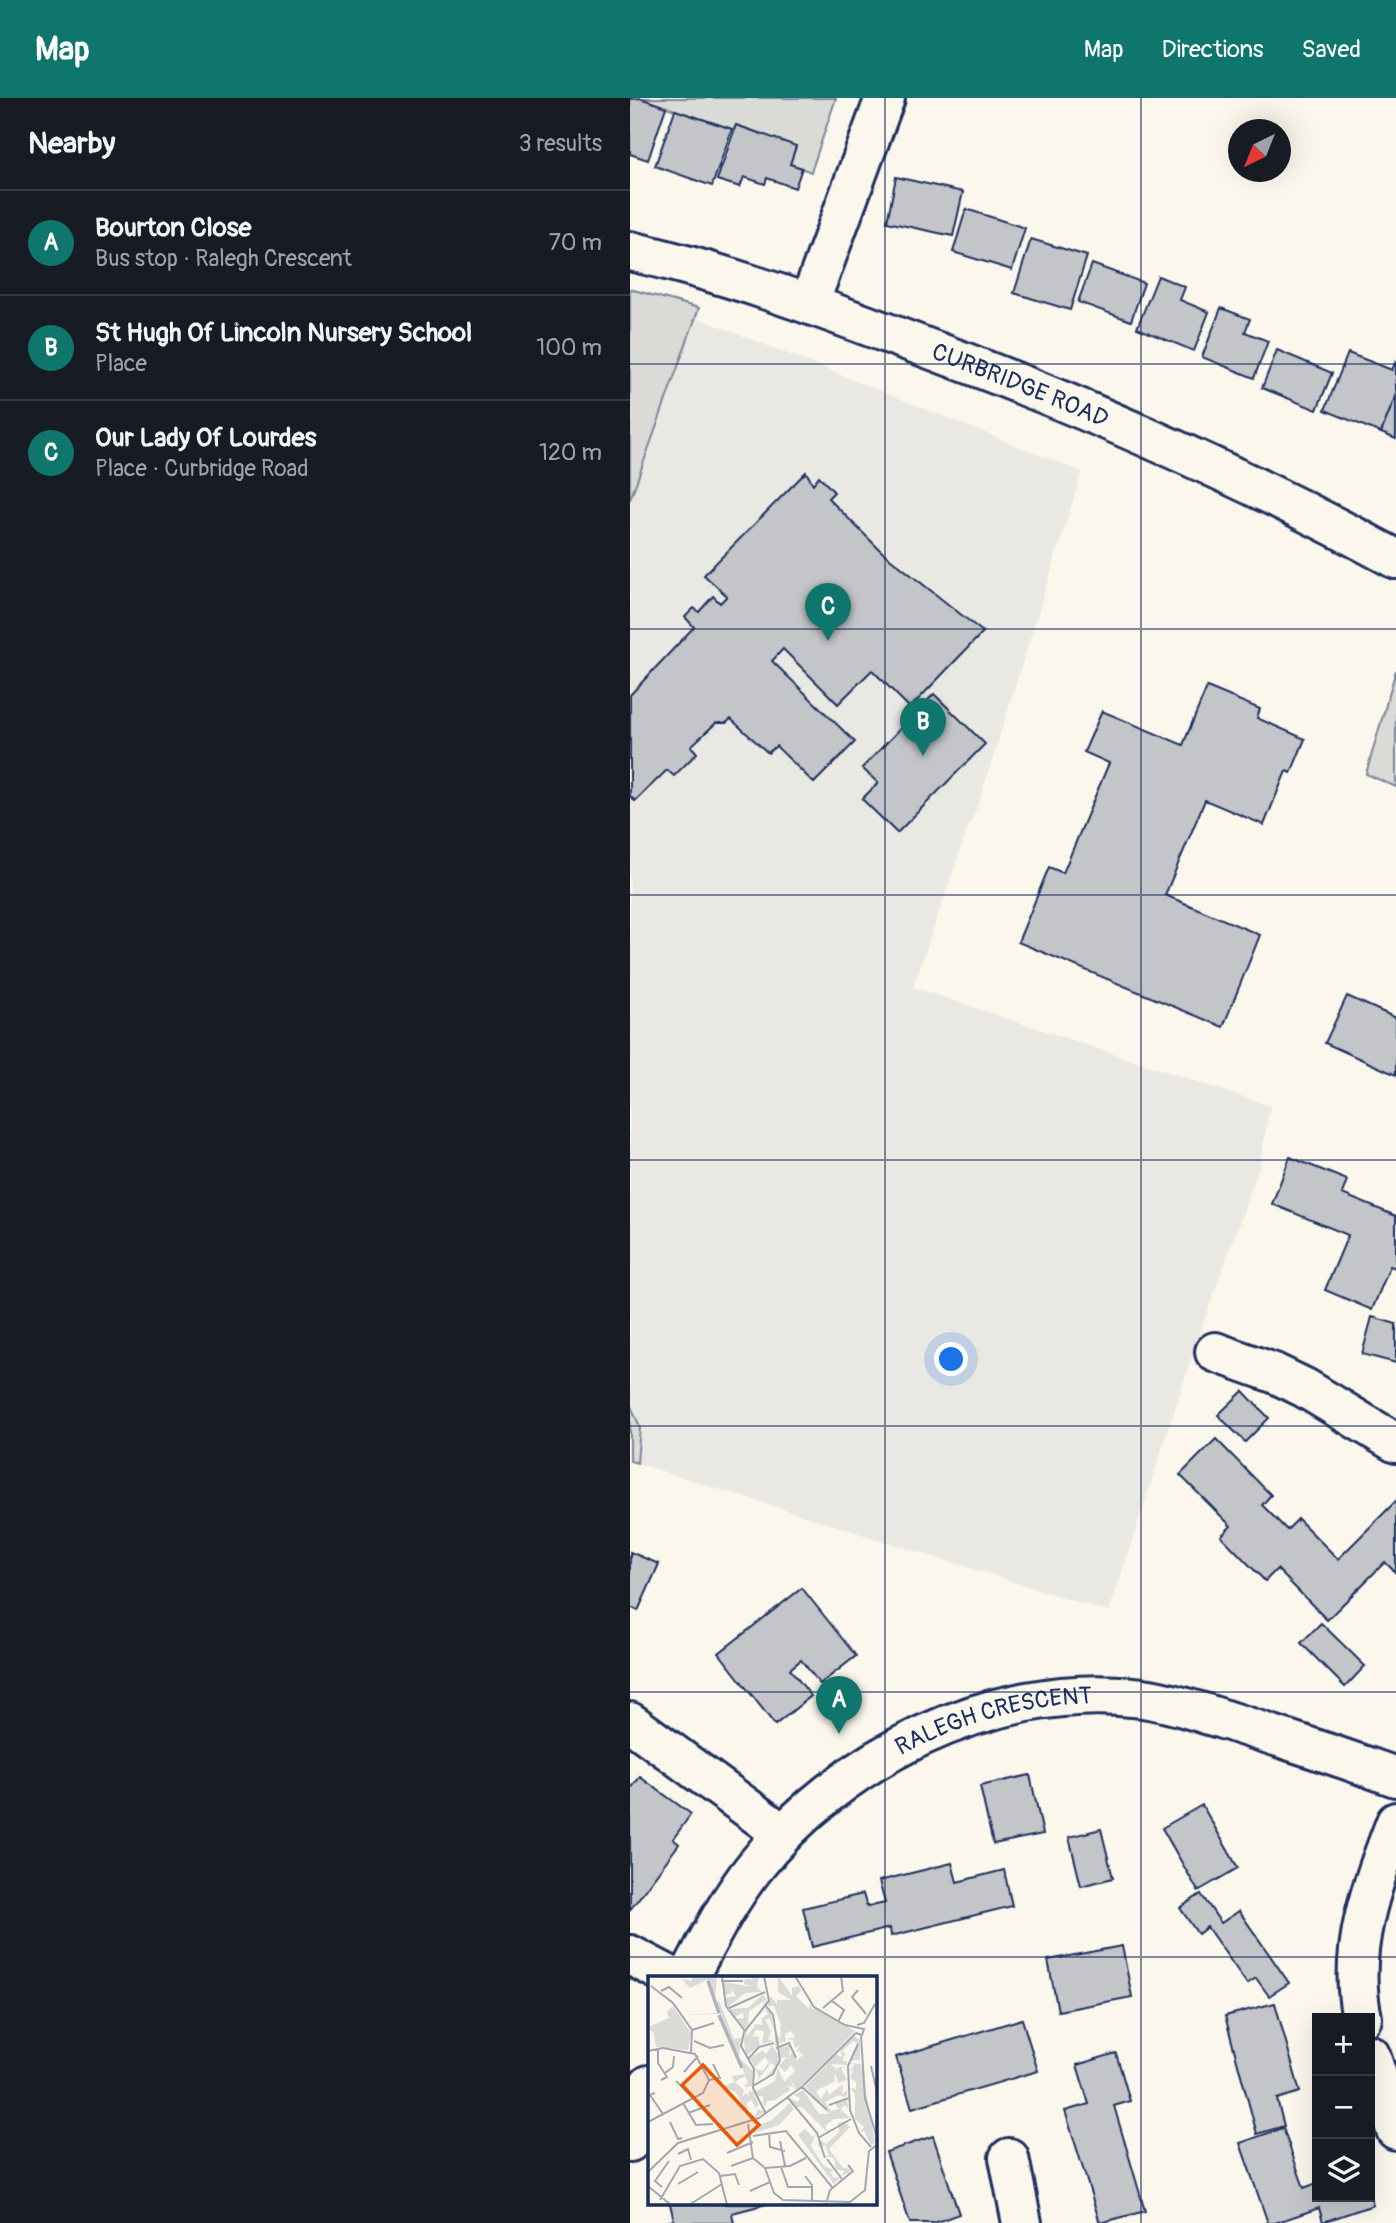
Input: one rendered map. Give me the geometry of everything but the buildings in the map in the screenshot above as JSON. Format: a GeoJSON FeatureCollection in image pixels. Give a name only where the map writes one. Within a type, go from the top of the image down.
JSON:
{"type":"FeatureCollection","features":[{"type":"Feature","properties":{"kind":"street"},"geometry":{"type":"LineString","coordinates":[[809,304],[885,98]]}},
{"type":"Feature","properties":{"kind":"street","name":"CURBRIDGE ROAD"},"geometry":{"type":"LineString","coordinates":[[630,251],[675,261],[809,304],[957,359],[1127,428],[1348,533],[1396,559]]}},
{"type":"Feature","properties":{"kind":"street"},"geometry":{"type":"LineString","coordinates":[[1215,1352],[1274,1373],[1305,1388],[1396,1443]]}},
{"type":"Feature","properties":{"kind":"street","name":"RALEGH CRESCENT"},"geometry":{"type":"LineString","coordinates":[[689,1976],[724,1910],[752,1870],[802,1815],[833,1789],[915,1738],[996,1710],[1034,1701],[1089,1696],[1134,1697],[1208,1714],[1396,1777]]}},
{"type":"Feature","properties":{"kind":"street"},"geometry":{"type":"LineString","coordinates":[[630,1722],[783,1834]]}},
{"type":"Feature","properties":{"kind":"street"},"geometry":{"type":"LineString","coordinates":[[1362,2013],[1358,1963],[1362,1920],[1396,1822]]}},
{"type":"Feature","properties":{"kind":"street"},"geometry":{"type":"LineString","coordinates":[[630,1955],[670,1976]]}},
{"type":"Feature","properties":{"kind":"street"},"geometry":{"type":"LineString","coordinates":[[1375,2069],[1396,2130]]}},
{"type":"Feature","properties":{"kind":"street"},"geometry":{"type":"LineString","coordinates":[[630,2142],[648,2088]]}},
{"type":"Feature","properties":{"kind":"street"},"geometry":{"type":"LineString","coordinates":[[1009,2158],[1022,2223]]}},
{"type":"Feature","properties":{"kind":"shaded area"},"geometry":{"type":"Polygon","coordinates":[[[640,98],[836,98],[811,172],[790,164],[796,146],[736,125],[731,129],[640,98]]]}},
{"type":"Feature","properties":{"kind":"shaded area"},"geometry":{"type":"Polygon","coordinates":[[[630,289],[699,308],[630,500],[630,289]]]}},
{"type":"Feature","properties":{"kind":"shaded area"},"geometry":{"type":"Polygon","coordinates":[[[696,317],[1082,472],[979,802],[913,987],[1270,1106],[1260,1165],[1200,1332],[1109,1612],[630,1461],[630,500],[696,317]]]}},
{"type":"Feature","properties":{"kind":"shaded area"},"geometry":{"type":"Polygon","coordinates":[[[1396,670],[1396,787],[1366,774],[1396,670]]]}},
{"type":"Feature","properties":{"kind":"shaded area"},"geometry":{"type":"Polygon","coordinates":[[[630,1404],[640,1427],[637,1463],[630,1461],[630,1404]]]}},
{"type":"Feature","properties":{"kind":"place","name":"Our Lady Of Lourdes"},"geometry":{"type":"Point","coordinates":[828,641]}},
{"type":"Feature","properties":{"kind":"place","name":"St Hugh Of Lincoln Nursery School"},"geometry":{"type":"Point","coordinates":[923,756]}},
{"type":"Feature","properties":{"kind":"place","name":"Bourton Close"},"geometry":{"type":"Point","coordinates":[839,1734]}}]}
